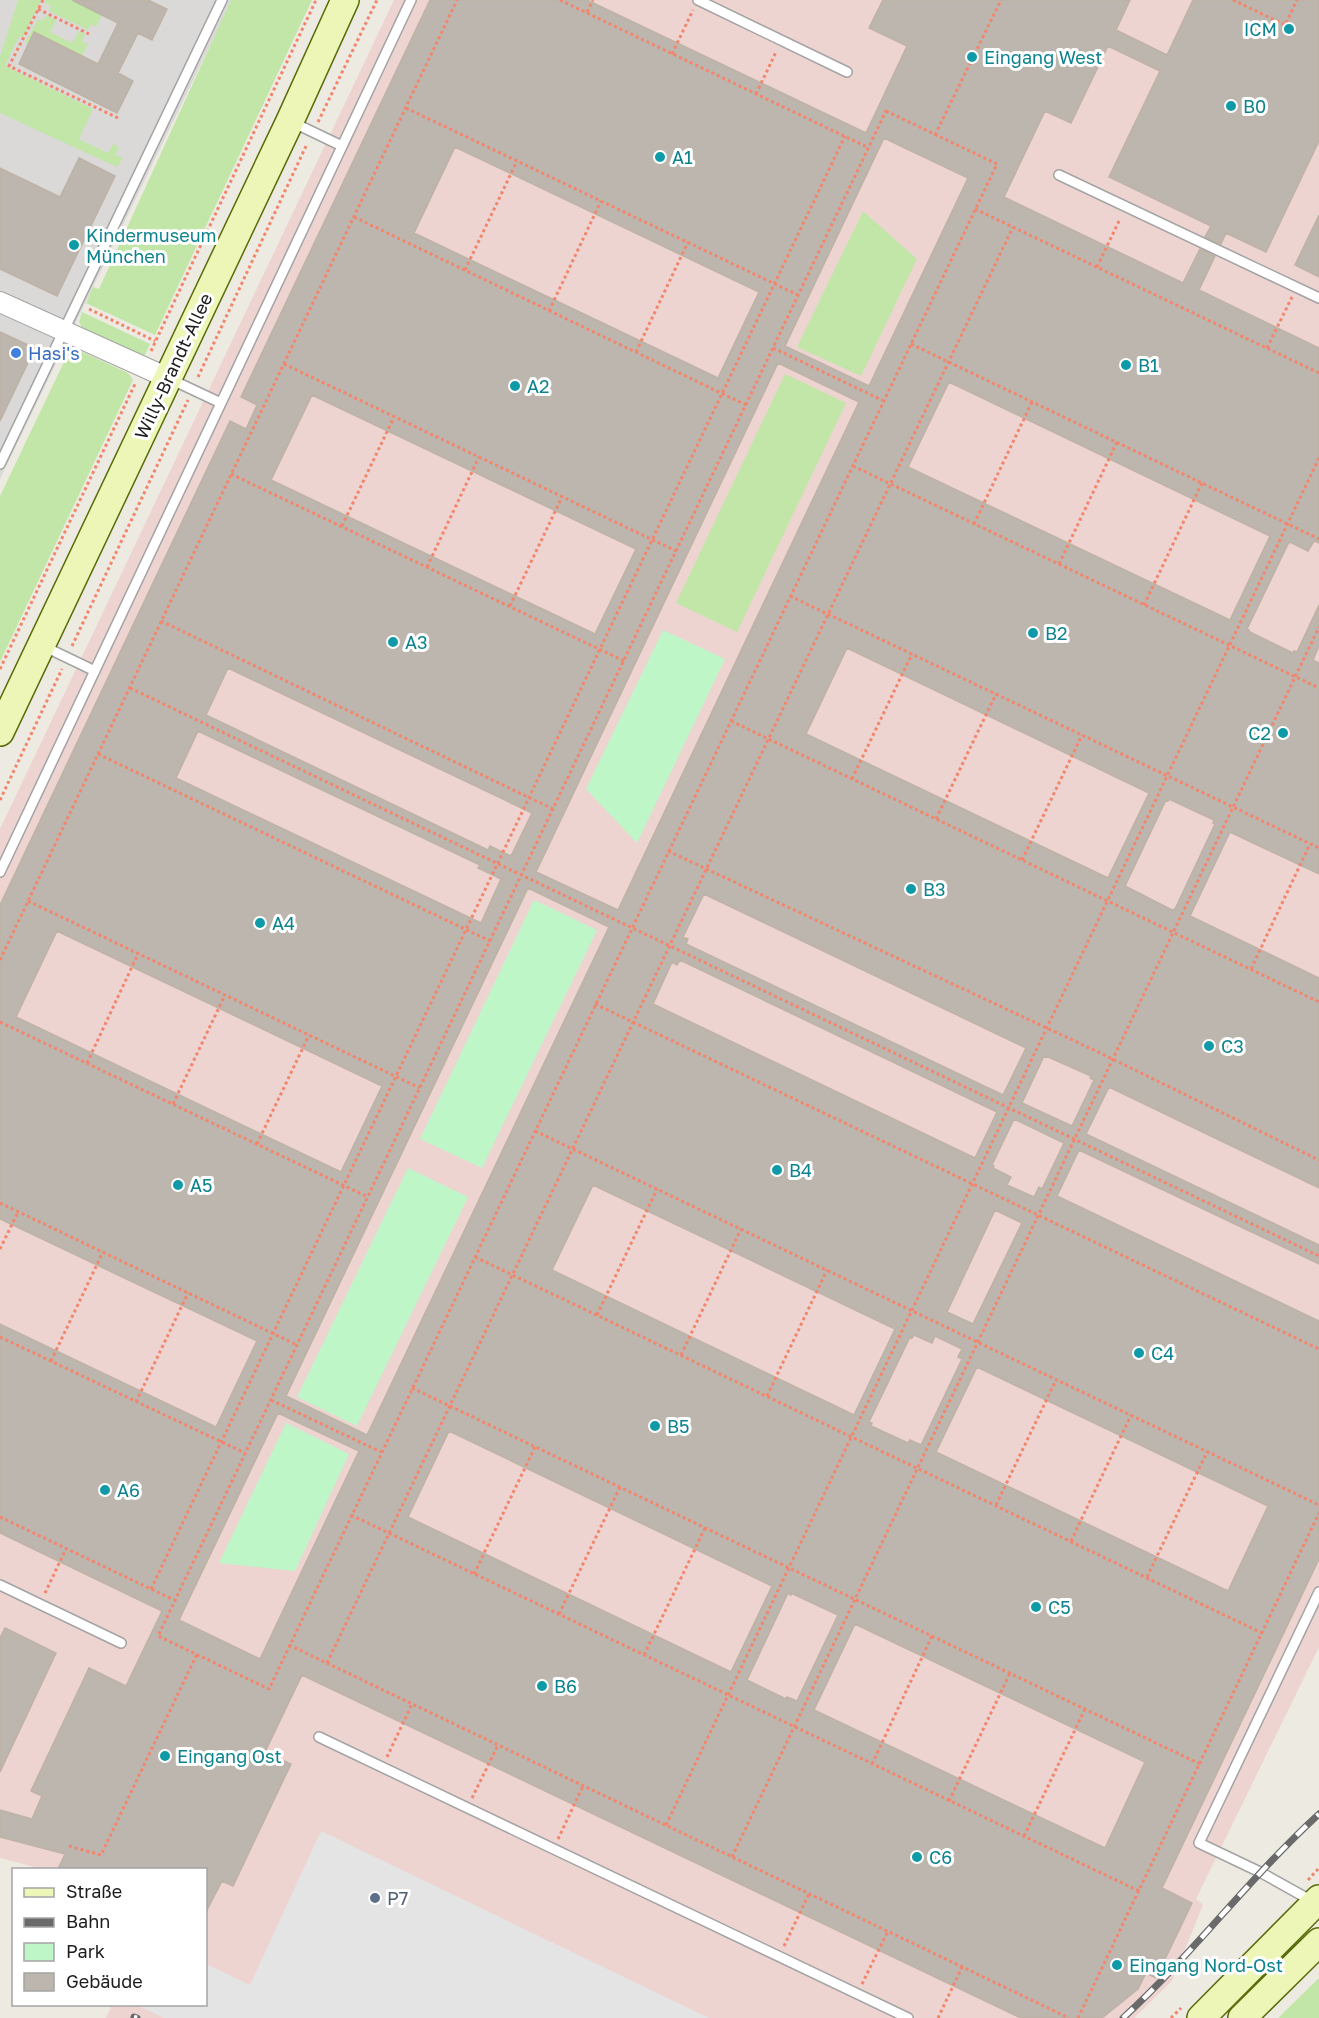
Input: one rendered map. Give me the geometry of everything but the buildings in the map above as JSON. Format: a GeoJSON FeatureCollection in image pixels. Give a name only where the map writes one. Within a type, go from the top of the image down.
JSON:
{"type":"FeatureCollection","features":[{"type":"Feature","properties":{"kind":"main road","name":"Willy-Brandt-Allee"},"geometry":{"type":"LineString","coordinates":[[0,732],[290,121],[345,0]]}},
{"type":"Feature","properties":{"kind":"main road"},"geometry":{"type":"LineString","coordinates":[[1201,2018],[1318,1902]]}},
{"type":"Feature","properties":{"kind":"main road"},"geometry":{"type":"LineString","coordinates":[[1242,2018],[1319,1941]]}},
{"type":"Feature","properties":{"kind":"street"},"geometry":{"type":"LineString","coordinates":[[0,302],[168,378]]}},
{"type":"Feature","properties":{"kind":"lane"},"geometry":{"type":"LineString","coordinates":[[0,464],[222,0]]}},
{"type":"Feature","properties":{"kind":"lane"},"geometry":{"type":"LineString","coordinates":[[0,872],[411,0]]}},
{"type":"Feature","properties":{"kind":"lane"},"geometry":{"type":"LineString","coordinates":[[698,0],[847,72]]}},
{"type":"Feature","properties":{"kind":"lane"},"geometry":{"type":"LineString","coordinates":[[290,121],[342,146]]}},
{"type":"Feature","properties":{"kind":"lane"},"geometry":{"type":"LineString","coordinates":[[1059,175],[1319,298]]}},
{"type":"Feature","properties":{"kind":"lane"},"geometry":{"type":"LineString","coordinates":[[168,378],[221,404]]}},
{"type":"Feature","properties":{"kind":"lane"},"geometry":{"type":"LineString","coordinates":[[41,645],[95,671]]}},
{"type":"Feature","properties":{"kind":"lane"},"geometry":{"type":"LineString","coordinates":[[0,1585],[121,1643]]}},
{"type":"Feature","properties":{"kind":"lane"},"geometry":{"type":"LineString","coordinates":[[1318,1902],[1199,1843],[1319,1592]]}},
{"type":"Feature","properties":{"kind":"lane"},"geometry":{"type":"LineString","coordinates":[[319,1737],[908,2018]]}},
{"type":"Feature","properties":{"kind":"path"},"geometry":{"type":"LineString","coordinates":[[43,0],[9,66],[118,118]]}},
{"type":"Feature","properties":{"kind":"path"},"geometry":{"type":"LineString","coordinates":[[0,669],[316,0]]}},
{"type":"Feature","properties":{"kind":"path"},"geometry":{"type":"LineString","coordinates":[[0,960],[457,0]]}},
{"type":"Feature","properties":{"kind":"path"},"geometry":{"type":"LineString","coordinates":[[560,0],[869,148]]}},
{"type":"Feature","properties":{"kind":"path"},"geometry":{"type":"LineString","coordinates":[[587,13],[593,0]]}},
{"type":"Feature","properties":{"kind":"path"},"geometry":{"type":"LineString","coordinates":[[672,54],[698,0]]}},
{"type":"Feature","properties":{"kind":"path"},"geometry":{"type":"LineString","coordinates":[[935,135],[1001,0]]}},
{"type":"Feature","properties":{"kind":"path"},"geometry":{"type":"LineString","coordinates":[[1233,0],[1285,25],[1297,0]]}},
{"type":"Feature","properties":{"kind":"path"},"geometry":{"type":"LineString","coordinates":[[38,9],[89,34]]}},
{"type":"Feature","properties":{"kind":"path"},"geometry":{"type":"LineString","coordinates":[[756,94],[782,40]]}},
{"type":"Feature","properties":{"kind":"path"},"geometry":{"type":"LineString","coordinates":[[406,108],[798,295]]}},
{"type":"Feature","properties":{"kind":"path"},"geometry":{"type":"LineString","coordinates":[[886,111],[935,135],[997,164],[269,1689],[158,1636],[886,111]]}},
{"type":"Feature","properties":{"kind":"path"},"geometry":{"type":"LineString","coordinates":[[151,1589],[845,136]]}},
{"type":"Feature","properties":{"kind":"path"},"geometry":{"type":"LineString","coordinates":[[465,270],[517,161]]}},
{"type":"Feature","properties":{"kind":"path"},"geometry":{"type":"LineString","coordinates":[[549,311],[602,201]]}},
{"type":"Feature","properties":{"kind":"path"},"geometry":{"type":"LineString","coordinates":[[1097,267],[1126,206]]}},
{"type":"Feature","properties":{"kind":"path"},"geometry":{"type":"LineString","coordinates":[[975,209],[1319,373]]}},
{"type":"Feature","properties":{"kind":"path"},"geometry":{"type":"LineString","coordinates":[[354,217],[746,405]]}},
{"type":"Feature","properties":{"kind":"path"},"geometry":{"type":"LineString","coordinates":[[327,1663],[1013,227]]}},
{"type":"Feature","properties":{"kind":"path"},"geometry":{"type":"LineString","coordinates":[[636,352],[688,242]]}},
{"type":"Feature","properties":{"kind":"path"},"geometry":{"type":"LineString","coordinates":[[1267,349],[1296,288]]}},
{"type":"Feature","properties":{"kind":"path"},"geometry":{"type":"LineString","coordinates":[[82,306],[156,341]]}},
{"type":"Feature","properties":{"kind":"path"},"geometry":{"type":"LineString","coordinates":[[911,344],[1319,539]]}},
{"type":"Feature","properties":{"kind":"path"},"geometry":{"type":"LineString","coordinates":[[773,348],[884,401]]}},
{"type":"Feature","properties":{"kind":"path"},"geometry":{"type":"LineString","coordinates":[[284,364],[676,551]]}},
{"type":"Feature","properties":{"kind":"path"},"geometry":{"type":"LineString","coordinates":[[975,524],[1032,402]]}},
{"type":"Feature","properties":{"kind":"path"},"geometry":{"type":"LineString","coordinates":[[341,526],[394,417]]}},
{"type":"Feature","properties":{"kind":"path"},"geometry":{"type":"LineString","coordinates":[[1059,564],[1117,442]]}},
{"type":"Feature","properties":{"kind":"path"},"geometry":{"type":"LineString","coordinates":[[427,567],[479,457]]}},
{"type":"Feature","properties":{"kind":"path"},"geometry":{"type":"LineString","coordinates":[[666,1825],[1319,458]]}},
{"type":"Feature","properties":{"kind":"path"},"geometry":{"type":"LineString","coordinates":[[853,466],[1319,688]]}},
{"type":"Feature","properties":{"kind":"path"},"geometry":{"type":"LineString","coordinates":[[231,474],[624,661]]}},
{"type":"Feature","properties":{"kind":"path"},"geometry":{"type":"LineString","coordinates":[[1144,605],[1202,483]]}},
{"type":"Feature","properties":{"kind":"path"},"geometry":{"type":"LineString","coordinates":[[510,607],[562,497]]}},
{"type":"Feature","properties":{"kind":"path"},"geometry":{"type":"LineString","coordinates":[[790,596],[1319,848]]}},
{"type":"Feature","properties":{"kind":"path"},"geometry":{"type":"LineString","coordinates":[[161,621],[554,809]]}},
{"type":"Feature","properties":{"kind":"path"},"geometry":{"type":"LineString","coordinates":[[732,1857],[1319,627]]}},
{"type":"Feature","properties":{"kind":"path"},"geometry":{"type":"LineString","coordinates":[[852,779],[912,654]]}},
{"type":"Feature","properties":{"kind":"path"},"geometry":{"type":"LineString","coordinates":[[130,688],[1319,1256]]}},
{"type":"Feature","properties":{"kind":"path"},"geometry":{"type":"LineString","coordinates":[[936,819],[996,694]]}},
{"type":"Feature","properties":{"kind":"path"},"geometry":{"type":"LineString","coordinates":[[731,721],[1319,1002]]}},
{"type":"Feature","properties":{"kind":"path"},"geometry":{"type":"LineString","coordinates":[[1022,860],[1082,735]]}},
{"type":"Feature","properties":{"kind":"path"},"geometry":{"type":"LineString","coordinates":[[98,754],[490,941]]}},
{"type":"Feature","properties":{"kind":"path"},"geometry":{"type":"LineString","coordinates":[[1251,969],[1310,844]]}},
{"type":"Feature","properties":{"kind":"path"},"geometry":{"type":"LineString","coordinates":[[669,851],[1113,1059],[1319,1160]]}},
{"type":"Feature","properties":{"kind":"path"},"geometry":{"type":"LineString","coordinates":[[28,901],[420,1088]]}},
{"type":"Feature","properties":{"kind":"path"},"geometry":{"type":"LineString","coordinates":[[87,1063],[138,954]]}},
{"type":"Feature","properties":{"kind":"path"},"geometry":{"type":"LineString","coordinates":[[173,1104],[225,995]]}},
{"type":"Feature","properties":{"kind":"path"},"geometry":{"type":"LineString","coordinates":[[596,1004],[1319,1349]]}},
{"type":"Feature","properties":{"kind":"path"},"geometry":{"type":"LineString","coordinates":[[0,1022],[368,1197]]}},
{"type":"Feature","properties":{"kind":"path"},"geometry":{"type":"LineString","coordinates":[[257,1144],[309,1035]]}},
{"type":"Feature","properties":{"kind":"path"},"geometry":{"type":"LineString","coordinates":[[535,1131],[1319,1505]]}},
{"type":"Feature","properties":{"kind":"path"},"geometry":{"type":"LineString","coordinates":[[597,1316],[657,1189]]}},
{"type":"Feature","properties":{"kind":"path"},"geometry":{"type":"LineString","coordinates":[[0,1203],[297,1345]]}},
{"type":"Feature","properties":{"kind":"path"},"geometry":{"type":"LineString","coordinates":[[0,1249],[18,1212]]}},
{"type":"Feature","properties":{"kind":"path"},"geometry":{"type":"LineString","coordinates":[[681,1356],[741,1229]]}},
{"type":"Feature","properties":{"kind":"path"},"geometry":{"type":"LineString","coordinates":[[51,1361],[103,1252]]}},
{"type":"Feature","properties":{"kind":"path"},"geometry":{"type":"LineString","coordinates":[[475,1257],[1262,1633]]}},
{"type":"Feature","properties":{"kind":"path"},"geometry":{"type":"LineString","coordinates":[[767,1397],[827,1270]]}},
{"type":"Feature","properties":{"kind":"path"},"geometry":{"type":"LineString","coordinates":[[136,1402],[188,1293]]}},
{"type":"Feature","properties":{"kind":"path"},"geometry":{"type":"LineString","coordinates":[[0,1336],[245,1453]]}},
{"type":"Feature","properties":{"kind":"path"},"geometry":{"type":"LineString","coordinates":[[996,1506],[1056,1380]]}},
{"type":"Feature","properties":{"kind":"path"},"geometry":{"type":"LineString","coordinates":[[412,1388],[1200,1764]]}},
{"type":"Feature","properties":{"kind":"path"},"geometry":{"type":"LineString","coordinates":[[271,1400],[381,1452]]}},
{"type":"Feature","properties":{"kind":"path"},"geometry":{"type":"LineString","coordinates":[[1070,1542],[1131,1415]]}},
{"type":"Feature","properties":{"kind":"path"},"geometry":{"type":"LineString","coordinates":[[474,1574],[535,1446]]}},
{"type":"Feature","properties":{"kind":"path"},"geometry":{"type":"LineString","coordinates":[[1147,1578],[1207,1452]]}},
{"type":"Feature","properties":{"kind":"path"},"geometry":{"type":"LineString","coordinates":[[559,1614],[620,1487]]}},
{"type":"Feature","properties":{"kind":"path"},"geometry":{"type":"LineString","coordinates":[[1078,2018],[1319,1513]]}},
{"type":"Feature","properties":{"kind":"path"},"geometry":{"type":"LineString","coordinates":[[351,1515],[1139,1891]]}},
{"type":"Feature","properties":{"kind":"path"},"geometry":{"type":"LineString","coordinates":[[0,1517],[175,1601]]}},
{"type":"Feature","properties":{"kind":"path"},"geometry":{"type":"LineString","coordinates":[[644,1655],[705,1528]]}},
{"type":"Feature","properties":{"kind":"path"},"geometry":{"type":"LineString","coordinates":[[40,1604],[66,1549]]}},
{"type":"Feature","properties":{"kind":"path"},"geometry":{"type":"LineString","coordinates":[[872,1764],[933,1636]]}},
{"type":"Feature","properties":{"kind":"path"},"geometry":{"type":"LineString","coordinates":[[289,1646],[1069,2018]]}},
{"type":"Feature","properties":{"kind":"path"},"geometry":{"type":"LineString","coordinates":[[69,1846],[101,1855],[197,1654]]}},
{"type":"Feature","properties":{"kind":"path"},"geometry":{"type":"LineString","coordinates":[[949,1801],[1010,1673]]}},
{"type":"Feature","properties":{"kind":"path"},"geometry":{"type":"LineString","coordinates":[[382,1767],[412,1704]]}},
{"type":"Feature","properties":{"kind":"path"},"geometry":{"type":"LineString","coordinates":[[1024,1836],[1085,1709]]}},
{"type":"Feature","properties":{"kind":"path"},"geometry":{"type":"LineString","coordinates":[[468,1808],[498,1745]]}},
{"type":"Feature","properties":{"kind":"path"},"geometry":{"type":"LineString","coordinates":[[554,1849],[583,1786]]}},
{"type":"Feature","properties":{"kind":"path"},"geometry":{"type":"LineString","coordinates":[[779,1956],[809,1894]]}},
{"type":"Feature","properties":{"kind":"path"},"geometry":{"type":"LineString","coordinates":[[858,1994],[888,1931]]}},
{"type":"Feature","properties":{"kind":"path"},"geometry":{"type":"LineString","coordinates":[[938,2018],[962,1967]]}},
{"type":"Feature","properties":{"kind":"shaded area"},"geometry":{"type":"Polygon","coordinates":[[[0,0],[232,0],[0,479],[0,0]]]}},
{"type":"Feature","properties":{"kind":"shaded area"},"geometry":{"type":"Polygon","coordinates":[[[394,0],[1319,0],[1319,1647],[1196,1899],[1203,1905],[1172,1981],[1134,2018],[106,2018],[112,2006],[207,2006],[207,1868],[38,1868],[0,1858],[0,829],[394,0]]]}},
{"type":"Feature","properties":{"kind":"shaded area","name":"P7"},"geometry":{"type":"Polygon","coordinates":[[[321,1831],[709,2018],[164,2018],[141,2007],[207,2006],[207,1964],[250,1985],[321,1831]]]}},
{"type":"Feature","properties":{"kind":"green space"},"geometry":{"type":"Polygon","coordinates":[[[18,0],[41,0],[23,37],[19,37],[5,66],[93,109],[79,139],[108,153],[113,144],[119,147],[115,155],[123,158],[117,167],[0,113],[0,56],[18,0]]]}},
{"type":"Feature","properties":{"kind":"green space"},"geometry":{"type":"Polygon","coordinates":[[[46,0],[72,0],[102,15],[96,27],[91,24],[88,30],[49,11],[51,6],[45,3],[46,0]]]}},
{"type":"Feature","properties":{"kind":"green space"},"geometry":{"type":"Polygon","coordinates":[[[231,0],[312,0],[155,335],[86,303],[93,287],[99,289],[231,0]]]}},
{"type":"Feature","properties":{"kind":"green space"},"geometry":{"type":"Polygon","coordinates":[[[46,15],[56,20],[50,32],[72,43],[79,31],[85,34],[82,41],[88,44],[82,56],[34,33],[28,45],[25,43],[38,19],[43,21],[46,15]]]}},
{"type":"Feature","properties":{"kind":"green space"},"geometry":{"type":"Polygon","coordinates":[[[863,211],[917,259],[861,376],[797,347],[863,211]]]}},
{"type":"Feature","properties":{"kind":"green space"},"geometry":{"type":"Polygon","coordinates":[[[82,312],[150,344],[143,359],[85,332],[79,322],[82,312]]]}},
{"type":"Feature","properties":{"kind":"green space"},"geometry":{"type":"Polygon","coordinates":[[[76,349],[128,373],[133,380],[0,662],[0,496],[64,362],[60,360],[65,351],[76,349]]]}},
{"type":"Feature","properties":{"kind":"green space"},"geometry":{"type":"Polygon","coordinates":[[[785,374],[846,403],[737,632],[676,603],[785,374]]]}},
{"type":"Feature","properties":{"kind":"green space"},"geometry":{"type":"Polygon","coordinates":[[[663,630],[725,659],[637,843],[586,789],[663,630]]]}},
{"type":"Feature","properties":{"kind":"green space"},"geometry":{"type":"Polygon","coordinates":[[[534,900],[597,930],[482,1168],[420,1139],[534,900]]]}},
{"type":"Feature","properties":{"kind":"green space"},"geometry":{"type":"Polygon","coordinates":[[[408,1168],[468,1197],[357,1426],[297,1397],[408,1168]]]}},
{"type":"Feature","properties":{"kind":"green space"},"geometry":{"type":"Polygon","coordinates":[[[286,1423],[349,1454],[295,1571],[219,1563],[286,1423]]]}},
{"type":"Feature","properties":{"kind":"green space"},"geometry":{"type":"Polygon","coordinates":[[[1319,1978],[1319,2018],[1278,2018],[1319,1978]]]}},
{"type":"Feature","properties":{"kind":"railway"},"geometry":{"type":"LineString","coordinates":[[1123,2018],[1319,1814]]}},
{"type":"Feature","properties":{"kind":"place","name":"ICM"},"geometry":{"type":"Point","coordinates":[1289,29]}},
{"type":"Feature","properties":{"kind":"place","name":"Eingang West"},"geometry":{"type":"Point","coordinates":[972,57]}},
{"type":"Feature","properties":{"kind":"place","name":"B0"},"geometry":{"type":"Point","coordinates":[1231,106]}},
{"type":"Feature","properties":{"kind":"place","name":"A1"},"geometry":{"type":"Point","coordinates":[660,157]}},
{"type":"Feature","properties":{"kind":"place","name":"Kindermuseum München"},"geometry":{"type":"Point","coordinates":[74,245]}},
{"type":"Feature","properties":{"kind":"place","name":"Hasi's"},"geometry":{"type":"Point","coordinates":[16,353]}},
{"type":"Feature","properties":{"kind":"place","name":"B1"},"geometry":{"type":"Point","coordinates":[1126,365]}},
{"type":"Feature","properties":{"kind":"place","name":"A2"},"geometry":{"type":"Point","coordinates":[515,386]}},
{"type":"Feature","properties":{"kind":"place","name":"B2"},"geometry":{"type":"Point","coordinates":[1033,633]}},
{"type":"Feature","properties":{"kind":"place","name":"A3"},"geometry":{"type":"Point","coordinates":[393,642]}},
{"type":"Feature","properties":{"kind":"place","name":"C2"},"geometry":{"type":"Point","coordinates":[1283,733]}},
{"type":"Feature","properties":{"kind":"place","name":"B3"},"geometry":{"type":"Point","coordinates":[911,889]}},
{"type":"Feature","properties":{"kind":"place","name":"A4"},"geometry":{"type":"Point","coordinates":[260,923]}},
{"type":"Feature","properties":{"kind":"place","name":"C3"},"geometry":{"type":"Point","coordinates":[1209,1046]}},
{"type":"Feature","properties":{"kind":"place","name":"B4"},"geometry":{"type":"Point","coordinates":[777,1170]}},
{"type":"Feature","properties":{"kind":"place","name":"A5"},"geometry":{"type":"Point","coordinates":[178,1185]}},
{"type":"Feature","properties":{"kind":"place","name":"C4"},"geometry":{"type":"Point","coordinates":[1139,1353]}},
{"type":"Feature","properties":{"kind":"place","name":"B5"},"geometry":{"type":"Point","coordinates":[655,1426]}},
{"type":"Feature","properties":{"kind":"place","name":"A6"},"geometry":{"type":"Point","coordinates":[105,1490]}},
{"type":"Feature","properties":{"kind":"place","name":"C5"},"geometry":{"type":"Point","coordinates":[1036,1607]}},
{"type":"Feature","properties":{"kind":"place","name":"B6"},"geometry":{"type":"Point","coordinates":[542,1686]}},
{"type":"Feature","properties":{"kind":"place","name":"Eingang Ost"},"geometry":{"type":"Point","coordinates":[165,1756]}},
{"type":"Feature","properties":{"kind":"place","name":"C6"},"geometry":{"type":"Point","coordinates":[917,1857]}},
{"type":"Feature","properties":{"kind":"place","name":"P7"},"geometry":{"type":"Point","coordinates":[375,1898]}},
{"type":"Feature","properties":{"kind":"place","name":"Eingang Nord-Ost"},"geometry":{"type":"Point","coordinates":[1117,1965]}}]}
